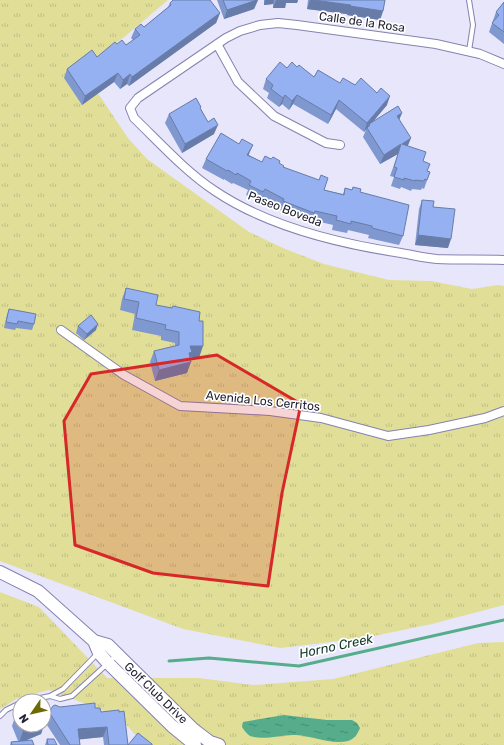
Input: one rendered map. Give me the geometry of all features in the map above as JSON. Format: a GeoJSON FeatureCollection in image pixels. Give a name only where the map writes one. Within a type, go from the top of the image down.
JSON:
{"type":"FeatureCollection","features":[{"type":"Feature","properties":{"kind":"street","name":"Calle de la Rosa"},"geometry":{"type":"LineString","coordinates":[[217,44],[240,31],[260,25],[278,23],[436,44],[480,54],[504,64]]}},
{"type":"Feature","properties":{"kind":"street"},"geometry":{"type":"LineString","coordinates":[[217,44],[238,82],[274,116],[326,143],[340,145]]}},
{"type":"Feature","properties":{"kind":"street","name":"Paseo Boveda"},"geometry":{"type":"LineString","coordinates":[[217,44],[138,98],[130,108],[134,118],[188,170],[215,191],[248,210],[333,240],[386,251],[436,259],[504,260]]}},
{"type":"Feature","properties":{"kind":"street","name":"Avenida Los Cerritos"},"geometry":{"type":"LineString","coordinates":[[61,330],[124,375],[180,406],[270,411],[321,418],[388,436],[429,430],[485,418],[504,411]]}},
{"type":"Feature","properties":{"kind":"street"},"geometry":{"type":"LineString","coordinates":[[0,572],[38,591],[103,649]]}},
{"type":"Feature","properties":{"kind":"street","name":"Golf Club Drive"},"geometry":{"type":"LineString","coordinates":[[103,649],[172,726],[195,745]]}},
{"type":"Feature","properties":{"kind":"street","name":"Golf Club Drive"},"geometry":{"type":"LineString","coordinates":[[113,659],[193,729],[213,744]]}},
{"type":"Feature","properties":{"kind":"lane"},"geometry":{"type":"LineString","coordinates":[[468,51],[473,25],[469,0]]}},
{"type":"Feature","properties":{"kind":"lane"},"geometry":{"type":"LineString","coordinates":[[52,695],[63,688],[103,649]]}},
{"type":"Feature","properties":{"kind":"lane"},"geometry":{"type":"LineString","coordinates":[[52,697],[60,699],[72,696],[113,659]]}},
{"type":"Feature","properties":{"kind":"lane"},"geometry":{"type":"LineString","coordinates":[[0,716],[12,707]]}},
{"type":"Feature","properties":{"kind":"highlighted area"},"geometry":{"type":"Polygon","coordinates":[[[217,355],[301,404],[282,493],[268,586],[153,573],[75,545],[64,421],[91,374],[217,355]]]}},
{"type":"Feature","properties":{"kind":"green space"},"geometry":{"type":"Polygon","coordinates":[[[0,0],[168,0],[123,38],[88,63],[89,80],[128,138],[147,159],[249,232],[283,248],[324,264],[389,280],[431,281],[472,289],[498,285],[504,286],[504,605],[432,624],[364,638],[280,648],[183,629],[0,561],[0,0]]]}},
{"type":"Feature","properties":{"kind":"green space"},"geometry":{"type":"Polygon","coordinates":[[[0,592],[39,607],[107,678],[199,678],[253,685],[333,679],[478,643],[504,642],[504,745],[144,745],[120,717],[49,690],[37,693],[12,693],[12,702],[0,709],[0,592]]]}},
{"type":"Feature","properties":{"kind":"water"},"geometry":{"type":"Polygon","coordinates":[[[284,715],[327,720],[352,720],[357,723],[360,728],[353,739],[335,742],[296,735],[261,738],[250,736],[242,727],[243,722],[284,715]]]}},
{"type":"Feature","properties":{"kind":"building"},"geometry":{"type":"Polygon","coordinates":[[[173,0],[210,0],[220,13],[132,77],[130,74],[123,80],[118,73],[85,96],[67,69],[92,50],[97,57],[115,42],[117,44],[122,40],[126,45],[140,35],[135,29],[141,24],[144,27],[171,5],[170,3],[173,0]]]}},
{"type":"Feature","properties":{"kind":"building"},"geometry":{"type":"Polygon","coordinates":[[[223,0],[257,0],[227,10],[223,0]]]}},
{"type":"Feature","properties":{"kind":"building"},"geometry":{"type":"Polygon","coordinates":[[[313,0],[385,0],[383,11],[313,0]]]}},
{"type":"Feature","properties":{"kind":"building"},"geometry":{"type":"Polygon","coordinates":[[[504,2],[504,32],[492,23],[499,15],[496,12],[504,2]]]}},
{"type":"Feature","properties":{"kind":"building"},"geometry":{"type":"Polygon","coordinates":[[[280,62],[287,68],[292,62],[297,67],[299,65],[314,77],[318,70],[340,83],[343,78],[355,85],[361,78],[377,93],[381,88],[390,96],[367,123],[339,100],[331,115],[297,95],[292,101],[285,95],[283,98],[271,89],[273,85],[266,79],[280,62]]]}},
{"type":"Feature","properties":{"kind":"building"},"geometry":{"type":"Polygon","coordinates":[[[196,98],[208,122],[214,118],[218,125],[185,144],[169,114],[196,98]]]}},
{"type":"Feature","properties":{"kind":"building"},"geometry":{"type":"Polygon","coordinates":[[[398,106],[402,113],[397,116],[411,138],[402,144],[426,152],[423,161],[430,164],[427,171],[430,172],[427,180],[415,181],[404,178],[404,180],[394,177],[397,168],[394,167],[401,144],[384,155],[367,128],[370,125],[369,124],[398,106]]]}},
{"type":"Feature","properties":{"kind":"building"},"geometry":{"type":"Polygon","coordinates":[[[221,133],[239,144],[242,139],[253,145],[247,155],[262,162],[265,156],[271,159],[273,157],[280,161],[279,163],[284,166],[283,167],[319,180],[321,175],[328,178],[324,190],[344,195],[345,188],[352,190],[353,187],[361,189],[360,192],[409,205],[403,236],[372,228],[372,226],[351,221],[351,224],[336,220],[337,216],[315,211],[314,213],[283,201],[284,199],[265,189],[263,192],[249,185],[251,181],[237,173],[236,175],[228,170],[227,171],[206,159],[221,133]]]}},
{"type":"Feature","properties":{"kind":"building"},"geometry":{"type":"Polygon","coordinates":[[[422,200],[434,201],[433,207],[455,209],[451,239],[418,235],[422,200]]]}},
{"type":"Feature","properties":{"kind":"building"},"geometry":{"type":"Polygon","coordinates":[[[126,288],[158,295],[156,305],[172,308],[173,306],[200,312],[199,321],[203,321],[203,346],[190,346],[192,352],[189,353],[191,362],[159,370],[154,351],[179,345],[179,332],[165,329],[166,325],[136,318],[139,302],[124,299],[126,288]]]}},
{"type":"Feature","properties":{"kind":"building"},"geometry":{"type":"Polygon","coordinates":[[[9,309],[36,314],[34,324],[18,321],[17,324],[6,322],[9,309]]]}},
{"type":"Feature","properties":{"kind":"building"},"geometry":{"type":"Polygon","coordinates":[[[91,315],[98,324],[87,334],[78,326],[91,315]]]}},
{"type":"Feature","properties":{"kind":"building"},"geometry":{"type":"Polygon","coordinates":[[[95,703],[95,708],[100,708],[101,712],[119,710],[119,712],[124,711],[128,745],[109,745],[107,727],[78,729],[80,745],[70,745],[52,717],[53,706],[55,705],[60,707],[95,703]]]}},
{"type":"Feature","properties":{"kind":"building"},"geometry":{"type":"Polygon","coordinates":[[[138,733],[152,744],[152,745],[128,745],[138,733]]]}},
{"type":"Feature","properties":{"kind":"building"},"geometry":{"type":"Polygon","coordinates":[[[47,739],[54,739],[57,745],[48,745],[47,739]]]}},
{"type":"Feature","properties":{"kind":"building"},"geometry":{"type":"Polygon","coordinates":[[[32,740],[34,745],[12,745],[11,742],[32,740]]]}},
{"type":"Feature","properties":{"kind":"waterway","name":"Horno Creek"},"geometry":{"type":"LineString","coordinates":[[169,661],[209,658],[299,666],[504,620]]}}]}
